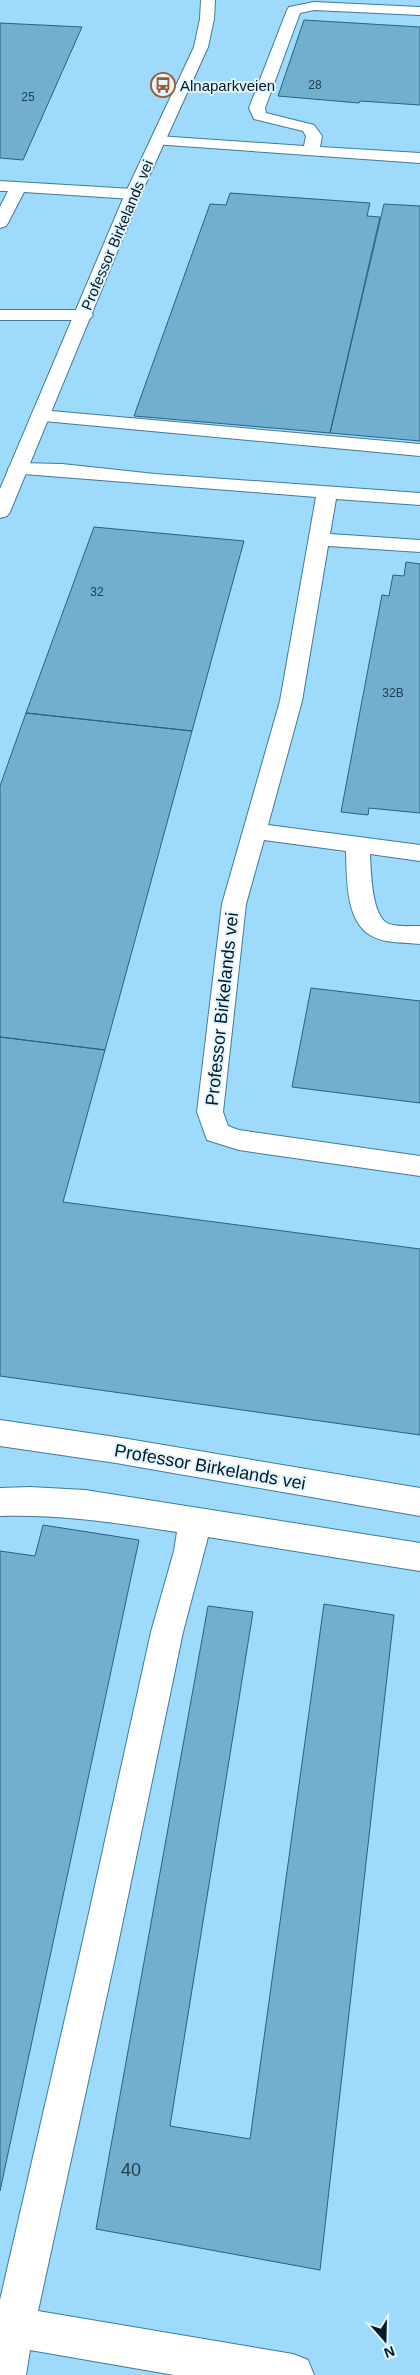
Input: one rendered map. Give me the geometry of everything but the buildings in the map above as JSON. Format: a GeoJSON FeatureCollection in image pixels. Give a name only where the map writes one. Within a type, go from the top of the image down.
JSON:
{"type":"FeatureCollection","features":[{"type":"Feature","properties":{"kind":"main road","name":"Professor Birkelands vei"},"geometry":{"type":"LineString","coordinates":[[0,512],[133,194],[201,47],[207,20],[208,0]]}},
{"type":"Feature","properties":{"kind":"main road"},"geometry":{"type":"LineString","coordinates":[[311,151],[314,136],[309,128],[260,116],[256,108],[294,10],[314,6],[420,11]]}},
{"type":"Feature","properties":{"kind":"main road"},"geometry":{"type":"LineString","coordinates":[[158,141],[420,158]]}},
{"type":"Feature","properties":{"kind":"main road"},"geometry":{"type":"LineString","coordinates":[[0,186],[133,194]]}},
{"type":"Feature","properties":{"kind":"main road"},"geometry":{"type":"LineString","coordinates":[[0,223],[19,186]]}},
{"type":"Feature","properties":{"kind":"main road"},"geometry":{"type":"LineString","coordinates":[[0,315],[84,315]]}},
{"type":"Feature","properties":{"kind":"main road"},"geometry":{"type":"LineString","coordinates":[[40,416],[420,450]]}},
{"type":"Feature","properties":{"kind":"main road"},"geometry":{"type":"LineString","coordinates":[[18,469],[62,470],[155,480],[420,499]]}},
{"type":"Feature","properties":{"kind":"main road","name":"Professor Birkelands vei"},"geometry":{"type":"LineString","coordinates":[[327,492],[291,701],[234,904],[210,1112],[217,1133],[239,1140],[420,1166]]}},
{"type":"Feature","properties":{"kind":"main road"},"geometry":{"type":"LineString","coordinates":[[319,539],[420,546]]}},
{"type":"Feature","properties":{"kind":"main road"},"geometry":{"type":"LineString","coordinates":[[254,831],[420,853]]}},
{"type":"Feature","properties":{"kind":"main road"},"geometry":{"type":"LineString","coordinates":[[358,845],[362,896],[371,922],[378,930],[420,935]]}},
{"type":"Feature","properties":{"kind":"main road","name":"Professor Birkelands vei"},"geometry":{"type":"LineString","coordinates":[[0,1433],[116,1450],[420,1502]]}},
{"type":"Feature","properties":{"kind":"main road"},"geometry":{"type":"LineString","coordinates":[[0,1502],[30,1501],[85,1504],[194,1523],[420,1557]]}},
{"type":"Feature","properties":{"kind":"main road"},"geometry":{"type":"LineString","coordinates":[[5,2375],[14,2327],[100,1949],[167,1632],[190,1551],[194,1523]]}},
{"type":"Feature","properties":{"kind":"main road"},"geometry":{"type":"LineString","coordinates":[[14,2327],[293,2375]]}},
{"type":"Feature","properties":{"kind":"place","name":"Alnaparkveien"},"geometry":{"type":"Point","coordinates":[163,85]}}]}
